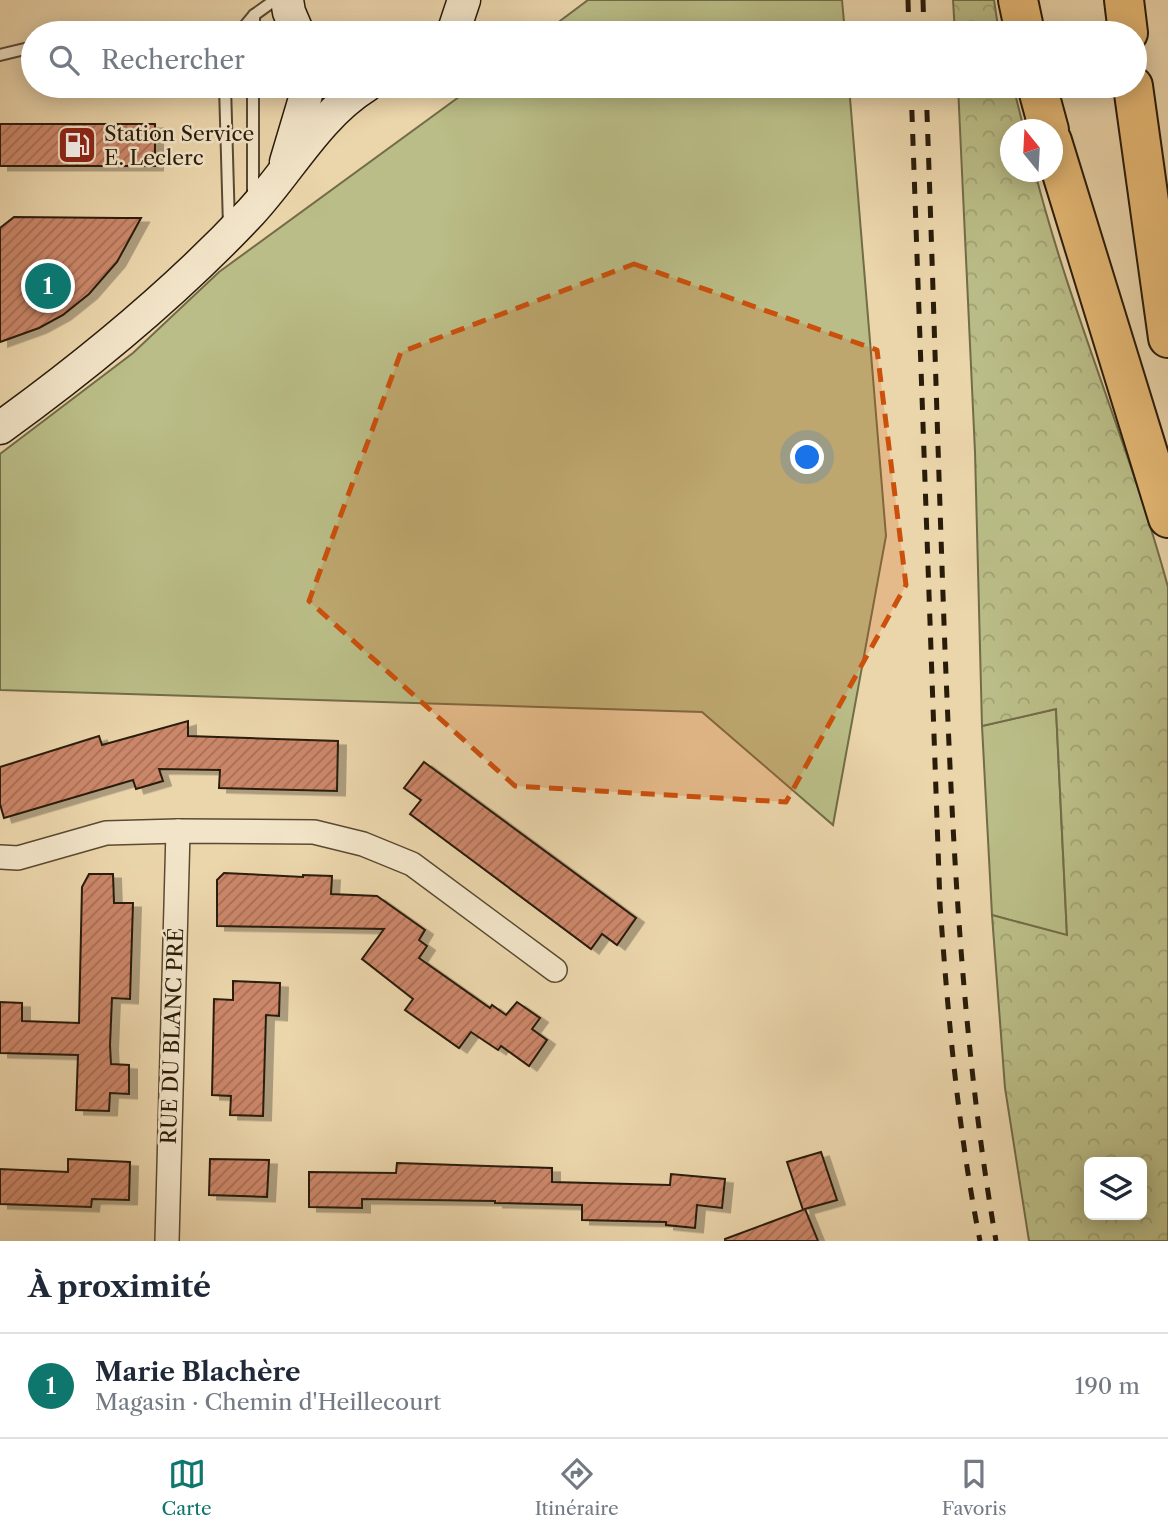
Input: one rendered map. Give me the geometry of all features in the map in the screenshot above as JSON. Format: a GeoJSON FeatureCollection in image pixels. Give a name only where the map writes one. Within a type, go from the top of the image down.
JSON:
{"type":"FeatureCollection","features":[{"type":"Feature","properties":{"kind":"highway"},"geometry":{"type":"LineString","coordinates":[[1018,0],[1023,21]]}},
{"type":"Feature","properties":{"kind":"highway"},"geometry":{"type":"LineString","coordinates":[[1124,0],[1127,21]]}},
{"type":"Feature","properties":{"kind":"highway"},"geometry":{"type":"LineString","coordinates":[[1040,98],[1046,119]]}},
{"type":"Feature","properties":{"kind":"highway"},"geometry":{"type":"LineString","coordinates":[[1135,98],[1168,338]]}},
{"type":"Feature","properties":{"kind":"highway"},"geometry":{"type":"LineString","coordinates":[[1063,177],[1168,517]]}},
{"type":"Feature","properties":{"kind":"street"},"geometry":{"type":"LineString","coordinates":[[287,0],[293,21]]}},
{"type":"Feature","properties":{"kind":"street"},"geometry":{"type":"LineString","coordinates":[[457,21],[464,0]]}},
{"type":"Feature","properties":{"kind":"street"},"geometry":{"type":"LineString","coordinates":[[283,172],[305,98]]}},
{"type":"Feature","properties":{"kind":"street"},"geometry":{"type":"LineString","coordinates":[[0,428],[47,395],[145,316],[253,210],[336,111],[352,98]]}},
{"type":"Feature","properties":{"kind":"street","name":"RUE DU BLANC PRÉ"},"geometry":{"type":"LineString","coordinates":[[167,1241],[178,831]]}},
{"type":"Feature","properties":{"kind":"street"},"geometry":{"type":"LineString","coordinates":[[0,857],[18,858],[106,833],[314,832],[363,844],[412,864],[555,970]]}},
{"type":"Feature","properties":{"kind":"lane"},"geometry":{"type":"LineString","coordinates":[[249,21],[275,0]]}},
{"type":"Feature","properties":{"kind":"lane"},"geometry":{"type":"LineString","coordinates":[[254,15],[254,21]]}},
{"type":"Feature","properties":{"kind":"lane"},"geometry":{"type":"LineString","coordinates":[[0,55],[21,50]]}},
{"type":"Feature","properties":{"kind":"lane"},"geometry":{"type":"LineString","coordinates":[[225,98],[229,235]]}},
{"type":"Feature","properties":{"kind":"lane"},"geometry":{"type":"LineString","coordinates":[[253,210],[254,98]]}},
{"type":"Feature","properties":{"kind":"highlighted area"},"geometry":{"type":"Polygon","coordinates":[[[634,264],[877,350],[906,585],[786,802],[515,786],[309,601],[401,352],[634,264]]]}},
{"type":"Feature","properties":{"kind":"green space"},"geometry":{"type":"Polygon","coordinates":[[[588,0],[842,0],[844,21],[560,21],[588,0]]]}},
{"type":"Feature","properties":{"kind":"green space"},"geometry":{"type":"Polygon","coordinates":[[[953,0],[994,0],[997,21],[954,21],[953,0]]]}},
{"type":"Feature","properties":{"kind":"green space"},"geometry":{"type":"Polygon","coordinates":[[[458,98],[850,98],[886,536],[833,825],[702,712],[0,690],[0,454],[133,353],[219,272],[458,98]]]}},
{"type":"Feature","properties":{"kind":"green space"},"geometry":{"type":"Polygon","coordinates":[[[959,98],[1016,98],[1021,119],[1000,119],[1000,182],[1038,182],[1049,225],[1168,587],[1168,1241],[1029,1241],[1005,1088],[992,915],[1067,935],[1056,709],[982,726],[975,452],[959,98]]]}},
{"type":"Feature","properties":{"kind":"green space"},"geometry":{"type":"Polygon","coordinates":[[[1056,709],[1067,936],[992,915],[982,726],[1056,709]]]}},
{"type":"Feature","properties":{"kind":"building","name":"Station Service E. Leclerc"},"geometry":{"type":"Polygon","coordinates":[[[0,124],[155,124],[155,166],[0,166],[0,124]]]}},
{"type":"Feature","properties":{"kind":"building"},"geometry":{"type":"Polygon","coordinates":[[[14,217],[141,218],[117,262],[89,294],[63,315],[39,328],[0,342],[0,228],[14,217]]]}},
{"type":"Feature","properties":{"kind":"building"},"geometry":{"type":"Polygon","coordinates":[[[188,721],[188,736],[338,741],[337,791],[219,788],[220,770],[159,769],[163,781],[136,789],[133,780],[4,818],[0,804],[0,767],[99,736],[102,745],[188,721]]]}},
{"type":"Feature","properties":{"kind":"building"},"geometry":{"type":"Polygon","coordinates":[[[424,762],[636,918],[617,945],[602,934],[591,949],[410,814],[421,800],[404,788],[424,762]]]}},
{"type":"Feature","properties":{"kind":"building"},"geometry":{"type":"Polygon","coordinates":[[[224,873],[332,876],[331,894],[377,896],[425,930],[419,940],[427,946],[419,958],[490,1008],[492,1005],[506,1015],[517,1002],[540,1018],[532,1029],[547,1040],[529,1066],[501,1046],[498,1050],[471,1032],[459,1048],[405,1010],[413,999],[362,959],[384,929],[217,926],[217,880],[224,873]]]}},
{"type":"Feature","properties":{"kind":"building"},"geometry":{"type":"Polygon","coordinates":[[[89,874],[113,874],[114,903],[133,903],[130,999],[112,998],[110,1045],[111,1064],[129,1065],[129,1094],[110,1093],[109,1111],[76,1110],[78,1055],[0,1053],[0,1002],[22,1003],[22,1021],[79,1023],[82,887],[89,874]]]}},
{"type":"Feature","properties":{"kind":"building"},"geometry":{"type":"Polygon","coordinates":[[[233,981],[280,983],[279,1016],[266,1015],[263,1116],[230,1115],[231,1096],[212,1095],[214,999],[233,1000],[233,981]]]}},
{"type":"Feature","properties":{"kind":"building"},"geometry":{"type":"Polygon","coordinates":[[[821,1152],[837,1200],[805,1209],[818,1241],[725,1241],[803,1210],[787,1162],[821,1152]]]}},
{"type":"Feature","properties":{"kind":"building"},"geometry":{"type":"Polygon","coordinates":[[[68,1159],[130,1162],[129,1200],[92,1199],[91,1207],[0,1204],[0,1169],[68,1172],[68,1159]]]}},
{"type":"Feature","properties":{"kind":"building"},"geometry":{"type":"Polygon","coordinates":[[[210,1159],[269,1160],[267,1197],[209,1195],[210,1159]]]}},
{"type":"Feature","properties":{"kind":"building"},"geometry":{"type":"Polygon","coordinates":[[[397,1163],[552,1168],[552,1182],[670,1185],[671,1174],[725,1179],[722,1208],[697,1205],[695,1228],[666,1225],[666,1222],[582,1220],[582,1205],[362,1199],[362,1208],[309,1207],[309,1172],[396,1173],[397,1163]]]}},
{"type":"Feature","properties":{"kind":"railway"},"geometry":{"type":"LineString","coordinates":[[908,0],[909,21]]}},
{"type":"Feature","properties":{"kind":"railway"},"geometry":{"type":"LineString","coordinates":[[923,0],[924,21]]}},
{"type":"Feature","properties":{"kind":"railway"},"geometry":{"type":"LineString","coordinates":[[911,98],[940,904],[955,1073],[980,1241]]}},
{"type":"Feature","properties":{"kind":"railway"},"geometry":{"type":"LineString","coordinates":[[926,98],[945,650],[956,872],[975,1094],[996,1241]]}},
{"type":"Feature","properties":{"kind":"place","name":"Station Service E. Leclerc"},"geometry":{"type":"Point","coordinates":[77,145]}},
{"type":"Feature","properties":{"kind":"place","name":"Marie Blachère"},"geometry":{"type":"Point","coordinates":[48,286]}}]}
